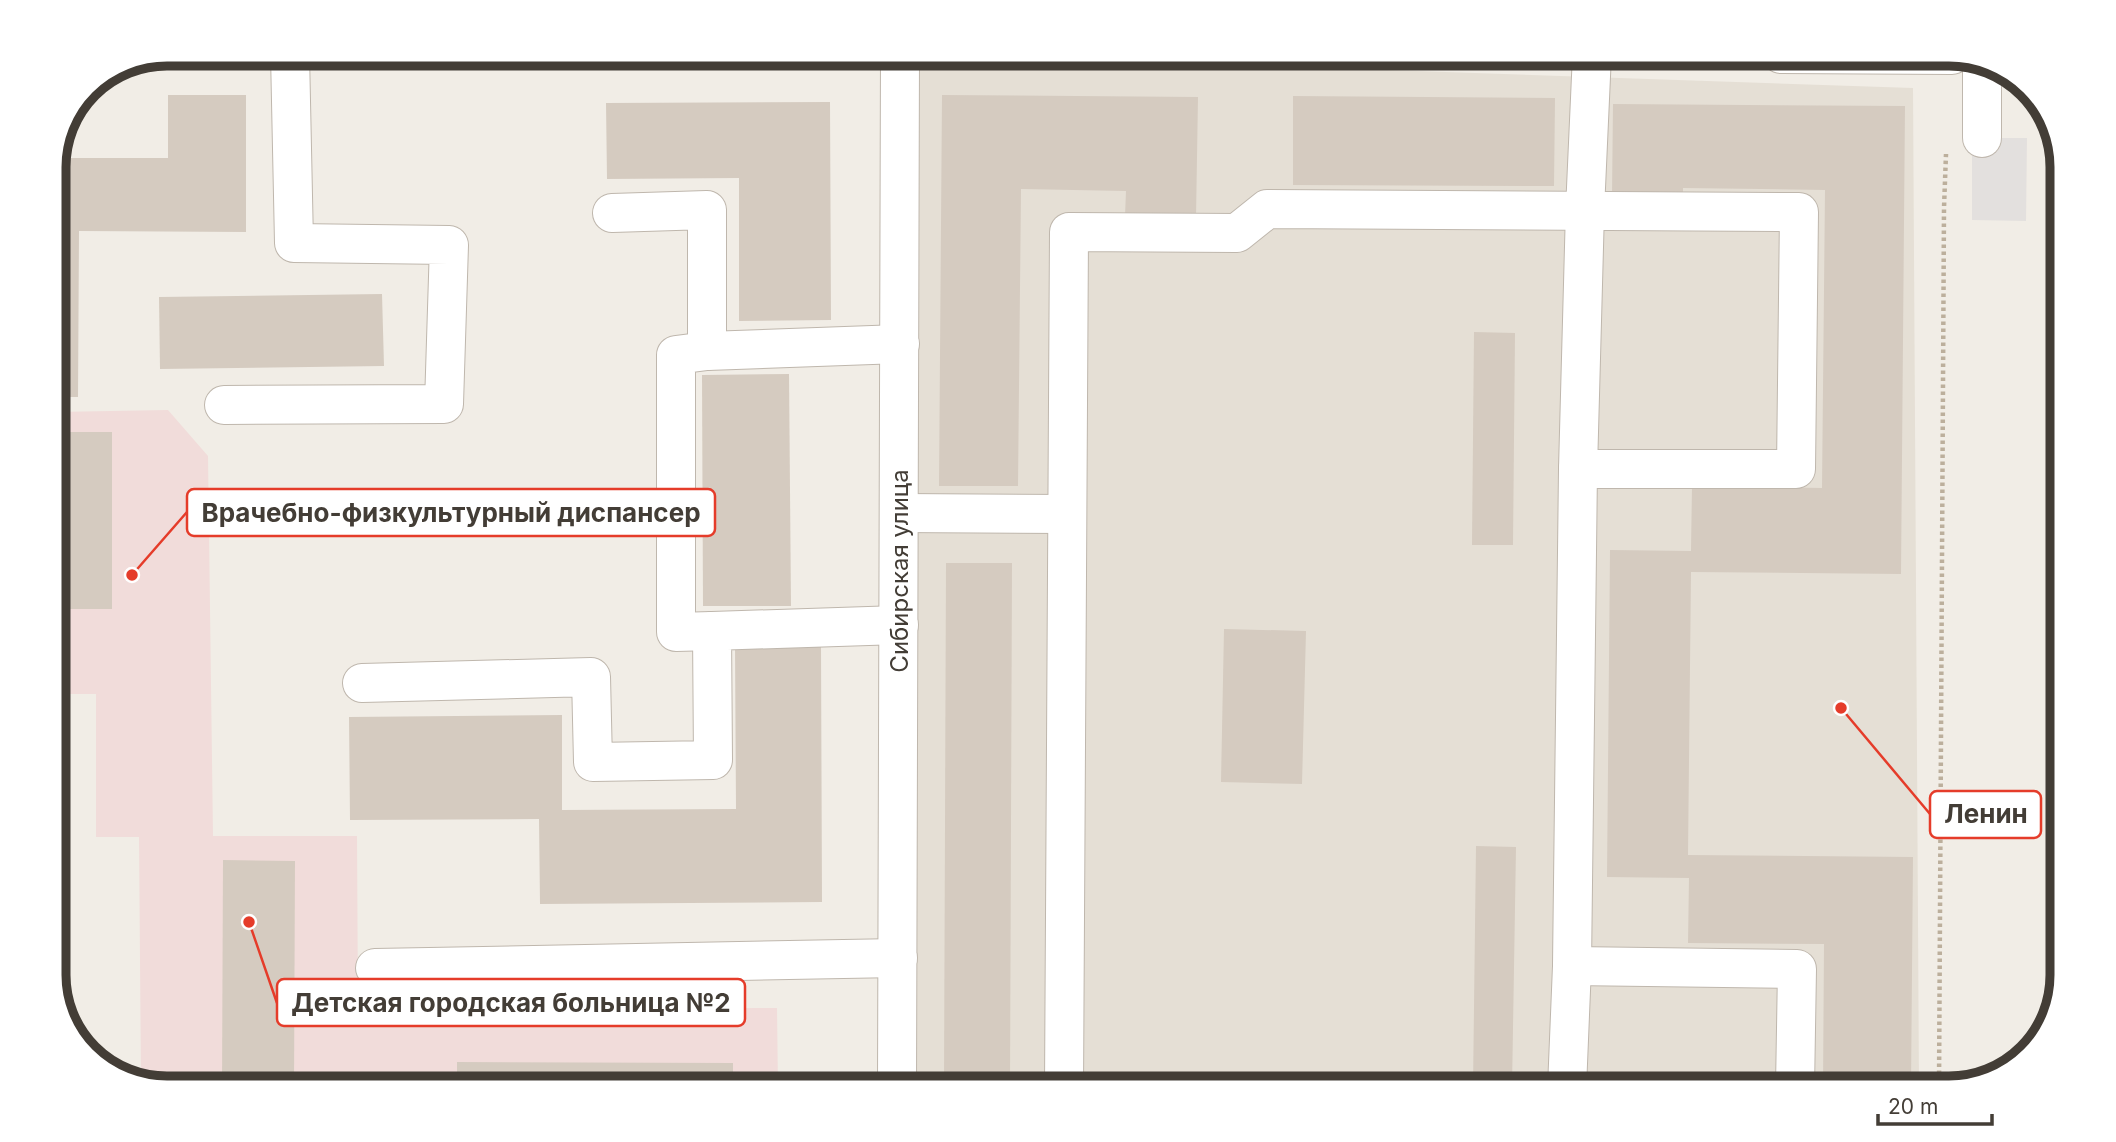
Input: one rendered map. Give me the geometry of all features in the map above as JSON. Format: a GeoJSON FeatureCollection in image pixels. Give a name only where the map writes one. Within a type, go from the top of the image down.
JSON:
{"type":"FeatureCollection","features":[{"type":"Feature","properties":{"kind":"street"},"geometry":{"type":"LineString","coordinates":[[223,405],[444,404],[449,245],[294,243],[290,66]]}},
{"type":"Feature","properties":{"kind":"street","name":"Сибирская улица"},"geometry":{"type":"LineString","coordinates":[[897,1076],[900,66]]}},
{"type":"Feature","properties":{"kind":"street"},"geometry":{"type":"LineString","coordinates":[[1567,1076],[1572,967],[1584,210],[1591,66]]}},
{"type":"Feature","properties":{"kind":"street"},"geometry":{"type":"LineString","coordinates":[[1964,140],[1980,72]]}},
{"type":"Feature","properties":{"kind":"street"},"geometry":{"type":"LineString","coordinates":[[1064,1076],[1069,232],[1237,233],[1267,209],[1799,212],[1796,469],[1578,469]]}},
{"type":"Feature","properties":{"kind":"street"},"geometry":{"type":"LineString","coordinates":[[611,213],[707,210],[707,351]]}},
{"type":"Feature","properties":{"kind":"street"},"geometry":{"type":"LineString","coordinates":[[899,625],[676,632],[676,355],[707,351],[900,344]]}},
{"type":"Feature","properties":{"kind":"street"},"geometry":{"type":"LineString","coordinates":[[899,513],[1067,514]]}},
{"type":"Feature","properties":{"kind":"street"},"geometry":{"type":"LineString","coordinates":[[362,683],[592,677],[593,762],[713,760],[712,631]]}},
{"type":"Feature","properties":{"kind":"street"},"geometry":{"type":"LineString","coordinates":[[375,968],[898,958]]}},
{"type":"Feature","properties":{"kind":"street"},"geometry":{"type":"LineString","coordinates":[[1572,967],[1797,969],[1795,1076]]}},
{"type":"Feature","properties":{"kind":"path"},"geometry":{"type":"LineString","coordinates":[[1939,1076],[1944,208],[1964,140]]}},
{"type":"Feature","properties":{"kind":"shaded area"},"geometry":{"type":"Polygon","coordinates":[[[914,66],[1267,66],[1913,88],[1919,1076],[914,1076],[914,66]]]}},
{"type":"Feature","properties":{"kind":"shaded area"},"geometry":{"type":"Polygon","coordinates":[[[1972,138],[2027,138],[2026,221],[1972,220],[1972,138]]]}},
{"type":"Feature","properties":{"kind":"shaded area"},"geometry":{"type":"Polygon","coordinates":[[[168,410],[208,456],[213,836],[357,836],[358,1009],[777,1008],[778,1076],[167,1076],[141,1072],[139,837],[96,837],[96,694],[67,694],[67,412],[168,410]]]}},
{"type":"Feature","properties":{"kind":"building"},"geometry":{"type":"Polygon","coordinates":[[[168,95],[246,95],[246,232],[79,231],[78,397],[67,397],[67,158],[168,158],[168,95]]]}},
{"type":"Feature","properties":{"kind":"building"},"geometry":{"type":"Polygon","coordinates":[[[942,95],[1198,97],[1196,218],[1125,216],[1126,191],[1021,189],[1018,486],[939,486],[942,95]]]}},
{"type":"Feature","properties":{"kind":"building"},"geometry":{"type":"Polygon","coordinates":[[[1293,96],[1555,98],[1554,186],[1293,185],[1293,96]]]}},
{"type":"Feature","properties":{"kind":"building"},"geometry":{"type":"Polygon","coordinates":[[[830,102],[831,320],[739,321],[739,178],[607,179],[606,103],[830,102]]]}},
{"type":"Feature","properties":{"kind":"building"},"geometry":{"type":"Polygon","coordinates":[[[1613,104],[1905,106],[1901,574],[1691,572],[1688,855],[1913,857],[1911,1076],[1823,1076],[1824,944],[1688,943],[1689,878],[1607,877],[1610,550],[1691,551],[1692,486],[1822,488],[1825,190],[1683,188],[1683,197],[1612,196],[1613,104]]]}},
{"type":"Feature","properties":{"kind":"building"},"geometry":{"type":"Polygon","coordinates":[[[382,294],[384,366],[160,369],[159,297],[382,294]]]}},
{"type":"Feature","properties":{"kind":"building"},"geometry":{"type":"Polygon","coordinates":[[[1474,332],[1515,333],[1513,545],[1472,545],[1474,332]]]}},
{"type":"Feature","properties":{"kind":"building"},"geometry":{"type":"Polygon","coordinates":[[[789,374],[791,606],[703,606],[702,375],[789,374]]]}},
{"type":"Feature","properties":{"kind":"building"},"geometry":{"type":"Polygon","coordinates":[[[67,432],[112,432],[112,609],[67,609],[67,432]]]}},
{"type":"Feature","properties":{"kind":"building"},"geometry":{"type":"Polygon","coordinates":[[[946,563],[1012,563],[1010,1076],[944,1076],[946,563]]]}},
{"type":"Feature","properties":{"kind":"building"},"geometry":{"type":"Polygon","coordinates":[[[1224,629],[1306,631],[1302,784],[1221,782],[1224,629]]]}},
{"type":"Feature","properties":{"kind":"building"},"geometry":{"type":"Polygon","coordinates":[[[735,646],[821,646],[822,902],[540,904],[539,819],[350,820],[349,717],[562,715],[562,810],[736,809],[735,646]]]}},
{"type":"Feature","properties":{"kind":"building"},"geometry":{"type":"Polygon","coordinates":[[[1476,846],[1516,847],[1512,1076],[1473,1076],[1476,846]]]}},
{"type":"Feature","properties":{"kind":"building"},"geometry":{"type":"Polygon","coordinates":[[[223,860],[295,861],[294,1076],[222,1076],[223,860]]]}},
{"type":"Feature","properties":{"kind":"building"},"geometry":{"type":"Polygon","coordinates":[[[457,1062],[733,1063],[733,1076],[457,1076],[457,1062]]]}},
{"type":"Feature","properties":{"kind":"place","name":"Врачебно-физкультурный диспансер"},"geometry":{"type":"Point","coordinates":[132,575]}},
{"type":"Feature","properties":{"kind":"place","name":"Ленин"},"geometry":{"type":"Point","coordinates":[1841,708]}},
{"type":"Feature","properties":{"kind":"place","name":"Детская городская больница №2"},"geometry":{"type":"Point","coordinates":[249,922]}}]}
